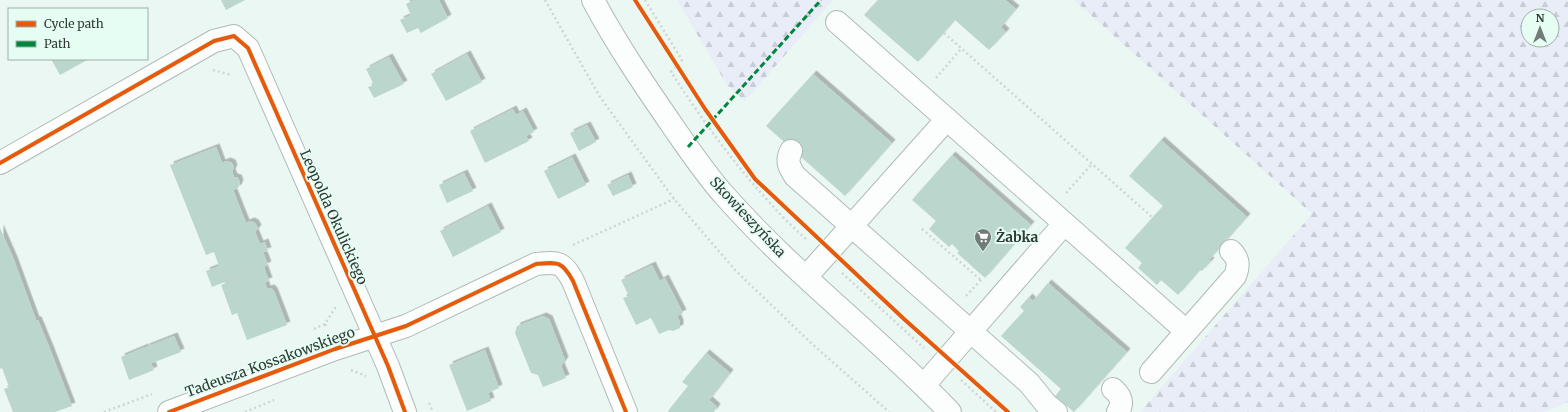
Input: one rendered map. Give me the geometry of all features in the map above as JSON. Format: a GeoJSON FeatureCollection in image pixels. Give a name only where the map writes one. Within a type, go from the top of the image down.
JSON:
{"type":"FeatureCollection","features":[{"type":"Feature","properties":{"kind":"street","name":"Skowieszyńska"},"geometry":{"type":"LineString","coordinates":[[593,0],[638,76],[724,195],[768,241],[924,385],[950,412]]}},
{"type":"Feature","properties":{"kind":"street"},"geometry":{"type":"LineString","coordinates":[[837,22],[1186,331]]}},
{"type":"Feature","properties":{"kind":"street","name":"Leopolda Okulickiego"},"geometry":{"type":"LineString","coordinates":[[0,163],[214,41],[234,36],[248,48],[388,366],[405,412]]}},
{"type":"Feature","properties":{"kind":"street"},"geometry":{"type":"LineString","coordinates":[[806,277],[947,119]]}},
{"type":"Feature","properties":{"kind":"street"},"geometry":{"type":"LineString","coordinates":[[791,151],[788,157],[788,166],[795,176],[1029,383],[1046,404],[1056,412]]}},
{"type":"Feature","properties":{"kind":"street"},"geometry":{"type":"LineString","coordinates":[[924,385],[970,331],[1057,217]]}},
{"type":"Feature","properties":{"kind":"street"},"geometry":{"type":"LineString","coordinates":[[1151,372],[1236,276],[1238,262],[1236,255],[1232,251]]}},
{"type":"Feature","properties":{"kind":"street","name":"Tadeusza Kossakowskiego"},"geometry":{"type":"LineString","coordinates":[[169,412],[203,405],[335,349],[406,326],[536,264],[556,263],[566,269],[573,281],[626,412]]}},
{"type":"Feature","properties":{"kind":"street","name":"Skowieszyńska"},"geometry":{"type":"LineString","coordinates":[[924,385],[961,412]]}},
{"type":"Feature","properties":{"kind":"street"},"geometry":{"type":"LineString","coordinates":[[1113,389],[1122,399],[1122,405],[1118,412]]}},
{"type":"Feature","properties":{"kind":"path"},"geometry":{"type":"LineString","coordinates":[[545,0],[600,97],[674,199],[736,271],[810,342],[889,412]]}},
{"type":"Feature","properties":{"kind":"path"},"geometry":{"type":"LineString","coordinates":[[645,0],[682,60],[671,72],[707,126],[771,205],[824,257],[996,412]]}},
{"type":"Feature","properties":{"kind":"path"},"geometry":{"type":"LineString","coordinates":[[944,33],[1152,217]]}},
{"type":"Feature","properties":{"kind":"path"},"geometry":{"type":"LineString","coordinates":[[934,80],[962,49]]}},
{"type":"Feature","properties":{"kind":"path"},"geometry":{"type":"LineString","coordinates":[[673,59],[681,72]]}},
{"type":"Feature","properties":{"kind":"path"},"geometry":{"type":"LineString","coordinates":[[209,69],[231,75],[235,82]]}},
{"type":"Feature","properties":{"kind":"path"},"geometry":{"type":"LineString","coordinates":[[1057,217],[1092,164]]}},
{"type":"Feature","properties":{"kind":"path"},"geometry":{"type":"LineString","coordinates":[[750,172],[760,184]]}},
{"type":"Feature","properties":{"kind":"path"},"geometry":{"type":"LineString","coordinates":[[922,229],[986,284]]}},
{"type":"Feature","properties":{"kind":"path"},"geometry":{"type":"LineString","coordinates":[[331,301],[335,308],[325,324],[335,349]]}},
{"type":"Feature","properties":{"kind":"green space"},"geometry":{"type":"Polygon","coordinates":[[[677,0],[833,0],[745,101],[727,85],[677,0]]]}},
{"type":"Feature","properties":{"kind":"green space"},"geometry":{"type":"Polygon","coordinates":[[[1074,0],[1568,0],[1568,402],[1544,412],[1140,412],[1312,214],[1074,0]]]}},
{"type":"Feature","properties":{"kind":"building"},"geometry":{"type":"Polygon","coordinates":[[[221,0],[245,0],[226,10],[221,0]]]}},
{"type":"Feature","properties":{"kind":"building"},"geometry":{"type":"Polygon","coordinates":[[[414,0],[439,0],[448,18],[421,33],[418,28],[407,33],[400,20],[411,15],[406,4],[414,0]]]}},
{"type":"Feature","properties":{"kind":"building"},"geometry":{"type":"Polygon","coordinates":[[[878,0],[1005,0],[1016,9],[1001,27],[1006,32],[989,50],[955,20],[918,62],[864,15],[878,0]]]}},
{"type":"Feature","properties":{"kind":"building"},"geometry":{"type":"Polygon","coordinates":[[[467,54],[482,82],[446,101],[431,74],[467,54]]]}},
{"type":"Feature","properties":{"kind":"building"},"geometry":{"type":"Polygon","coordinates":[[[389,57],[404,84],[374,98],[368,87],[374,85],[366,69],[389,57]]]}},
{"type":"Feature","properties":{"kind":"building"},"geometry":{"type":"Polygon","coordinates":[[[52,60],[87,60],[60,75],[52,60]]]}},
{"type":"Feature","properties":{"kind":"building"},"geometry":{"type":"Polygon","coordinates":[[[813,74],[892,143],[845,196],[766,126],[813,74]]]}},
{"type":"Feature","properties":{"kind":"building"},"geometry":{"type":"Polygon","coordinates":[[[513,109],[516,115],[523,111],[534,132],[526,136],[529,141],[485,163],[470,131],[513,109]]]}},
{"type":"Feature","properties":{"kind":"building"},"geometry":{"type":"Polygon","coordinates":[[[587,125],[596,142],[579,151],[570,133],[587,125]]]}},
{"type":"Feature","properties":{"kind":"building"},"geometry":{"type":"Polygon","coordinates":[[[1161,140],[1247,217],[1209,260],[1211,261],[1202,271],[1200,270],[1178,295],[1161,280],[1157,285],[1138,268],[1142,263],[1125,248],[1163,206],[1129,176],[1161,140]]]}},
{"type":"Feature","properties":{"kind":"building"},"geometry":{"type":"Polygon","coordinates":[[[216,147],[222,163],[227,161],[232,163],[234,168],[232,172],[234,177],[238,178],[240,183],[238,188],[233,190],[246,223],[251,221],[255,223],[258,228],[255,232],[260,244],[265,242],[268,251],[263,252],[268,265],[212,287],[206,271],[219,266],[214,252],[206,255],[170,165],[216,147]]]}},
{"type":"Feature","properties":{"kind":"building"},"geometry":{"type":"Polygon","coordinates":[[[952,155],[1031,225],[985,278],[957,253],[959,251],[952,244],[949,247],[929,229],[936,221],[912,200],[952,155]]]}},
{"type":"Feature","properties":{"kind":"building"},"geometry":{"type":"Polygon","coordinates":[[[572,157],[586,185],[558,199],[544,171],[572,157]]]}},
{"type":"Feature","properties":{"kind":"building"},"geometry":{"type":"Polygon","coordinates":[[[464,173],[473,191],[447,203],[439,185],[464,173]]]}},
{"type":"Feature","properties":{"kind":"building"},"geometry":{"type":"Polygon","coordinates":[[[628,175],[633,187],[613,196],[607,185],[628,175]]]}},
{"type":"Feature","properties":{"kind":"building"},"geometry":{"type":"Polygon","coordinates":[[[488,206],[501,232],[453,257],[440,231],[488,206]]]}},
{"type":"Feature","properties":{"kind":"building"},"geometry":{"type":"Polygon","coordinates":[[[0,228],[72,406],[55,412],[13,412],[4,389],[9,387],[2,368],[0,369],[0,228]]]}},
{"type":"Feature","properties":{"kind":"building"},"geometry":{"type":"Polygon","coordinates":[[[652,265],[660,281],[665,278],[683,313],[677,316],[680,323],[680,328],[659,334],[651,318],[636,325],[623,298],[629,296],[621,280],[652,265]]]}},
{"type":"Feature","properties":{"kind":"building"},"geometry":{"type":"Polygon","coordinates":[[[264,267],[269,281],[265,282],[267,289],[271,288],[274,291],[287,325],[247,340],[237,313],[232,315],[221,285],[264,267]]]}},
{"type":"Feature","properties":{"kind":"building"},"geometry":{"type":"Polygon","coordinates":[[[1048,283],[1127,352],[1074,412],[1055,396],[1061,389],[1001,336],[1024,311],[1020,307],[1029,297],[1033,301],[1048,283]]]}},
{"type":"Feature","properties":{"kind":"building"},"geometry":{"type":"Polygon","coordinates":[[[543,316],[549,319],[565,360],[561,366],[566,378],[543,387],[538,375],[531,373],[515,333],[517,326],[543,316]]]}},
{"type":"Feature","properties":{"kind":"building"},"geometry":{"type":"Polygon","coordinates":[[[174,336],[181,352],[152,363],[146,347],[174,336]]]}},
{"type":"Feature","properties":{"kind":"building"},"geometry":{"type":"Polygon","coordinates":[[[145,347],[154,370],[129,380],[121,357],[145,347]]]}},
{"type":"Feature","properties":{"kind":"building"},"geometry":{"type":"Polygon","coordinates":[[[485,350],[499,388],[488,393],[491,401],[467,411],[449,365],[485,350]]]}},
{"type":"Feature","properties":{"kind":"building"},"geometry":{"type":"Polygon","coordinates":[[[706,353],[730,373],[709,400],[717,407],[714,412],[669,412],[668,411],[688,386],[682,382],[706,353]]]}},
{"type":"Feature","properties":{"kind":"marked path"},"geometry":{"type":"LineString","coordinates":[[688,147],[821,0]]}},
{"type":"Feature","properties":{"kind":"cycle path"},"geometry":{"type":"LineString","coordinates":[[635,0],[705,109],[755,179],[904,319],[1008,412]]}},
{"type":"Feature","properties":{"kind":"cycle path"},"geometry":{"type":"LineString","coordinates":[[0,163],[214,41],[234,36],[248,48],[388,366],[405,412]]}},
{"type":"Feature","properties":{"kind":"cycle path"},"geometry":{"type":"LineString","coordinates":[[169,412],[335,349],[406,326],[536,264],[550,263],[559,264],[562,266],[573,281],[626,412]]}},
{"type":"Feature","properties":{"kind":"place","name":"Żabka"},"geometry":{"type":"Point","coordinates":[983,252]}}]}
